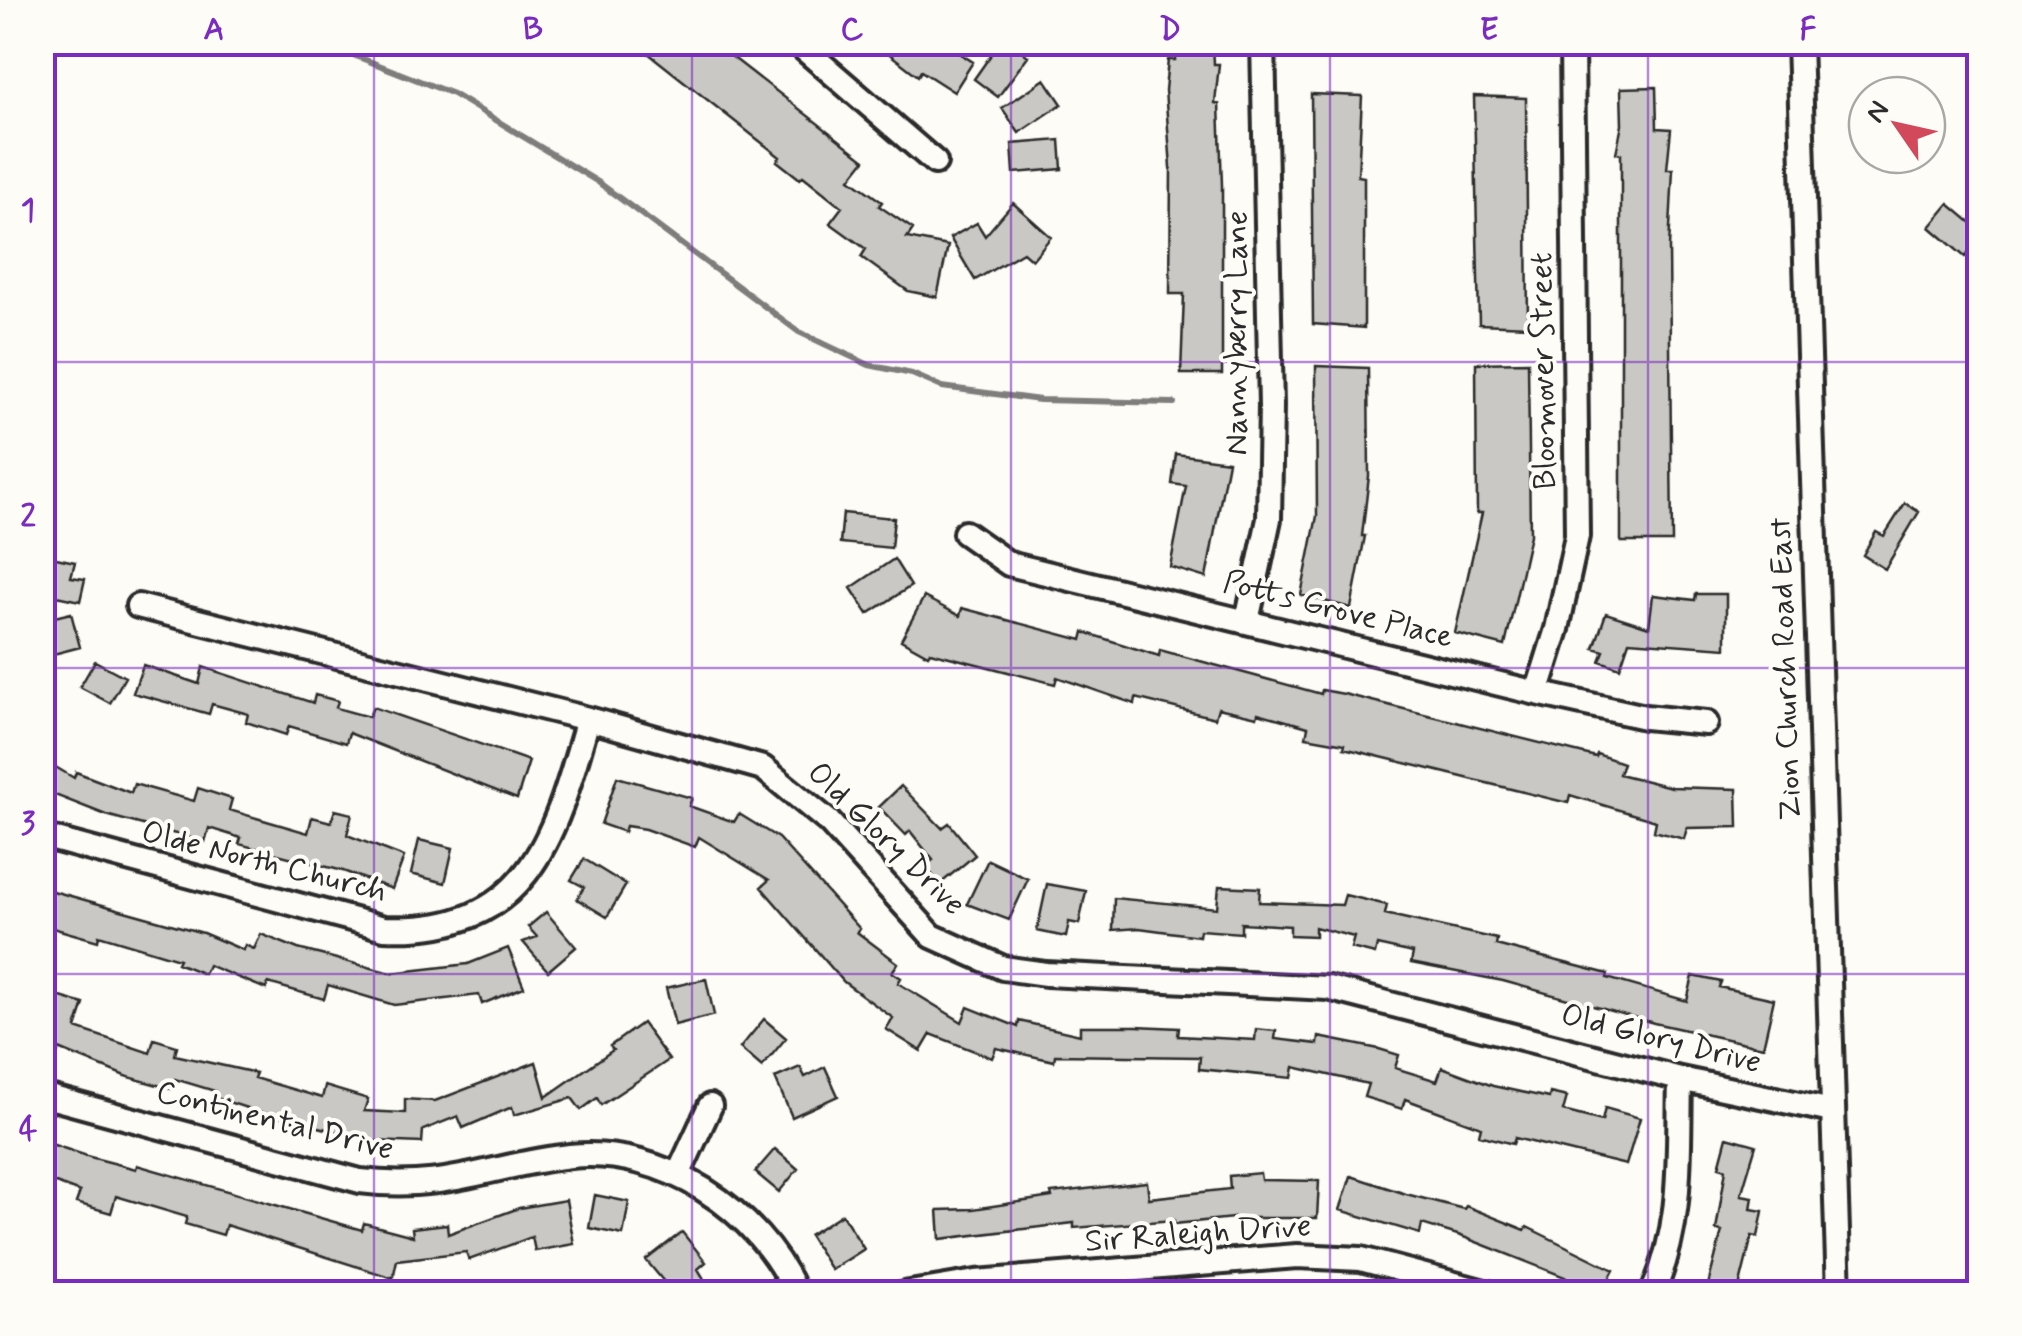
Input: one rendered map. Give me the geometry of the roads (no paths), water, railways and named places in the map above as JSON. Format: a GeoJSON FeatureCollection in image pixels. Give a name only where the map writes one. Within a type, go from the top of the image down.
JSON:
{"type":"FeatureCollection","features":[{"type":"Feature","properties":{"kind":"street"},"geometry":{"type":"LineString","coordinates":[[796,42],[935,162]]}},
{"type":"Feature","properties":{"kind":"street","name":"Nannyberry Lane"},"geometry":{"type":"LineString","coordinates":[[1247,621],[1269,518],[1271,406],[1263,42]]}},
{"type":"Feature","properties":{"kind":"street","name":"Bloomover Street"},"geometry":{"type":"LineString","coordinates":[[1537,693],[1557,629],[1577,536],[1572,42]]}},
{"type":"Feature","properties":{"kind":"street","name":"Zion Church Road East"},"geometry":{"type":"LineString","coordinates":[[1800,42],[1838,1294]]}},
{"type":"Feature","properties":{"kind":"street","name":"Potts Grove Place"},"geometry":{"type":"LineString","coordinates":[[965,532],[1009,564],[1537,693],[1645,717],[1706,723]]}},
{"type":"Feature","properties":{"kind":"street","name":"Old Glory Drive"},"geometry":{"type":"LineString","coordinates":[[138,606],[588,719],[763,768],[829,822],[932,936],[1002,968],[1046,974],[1328,988],[1680,1079],[1832,1111]]}},
{"type":"Feature","properties":{"kind":"street","name":"Olde North Church"},"geometry":{"type":"LineString","coordinates":[[42,836],[384,928],[424,930],[474,918],[512,891],[540,854],[569,786],[588,719]]}},
{"type":"Feature","properties":{"kind":"street"},"geometry":{"type":"LineString","coordinates":[[1652,1294],[1673,1234],[1680,1190],[1680,1079]]}},
{"type":"Feature","properties":{"kind":"street","name":"Continental Drive"},"geometry":{"type":"LineString","coordinates":[[42,1095],[360,1181],[396,1186],[446,1184],[572,1156],[617,1156],[678,1175],[749,1224],[787,1273],[796,1294]]}},
{"type":"Feature","properties":{"kind":"street"},"geometry":{"type":"LineString","coordinates":[[678,1175],[710,1106]]}},
{"type":"Feature","properties":{"kind":"street","name":"Sir Raleigh Drive"},"geometry":{"type":"LineString","coordinates":[[904,1294],[976,1282],[1296,1256],[1362,1259],[1429,1273],[1492,1294]]}},
{"type":"Feature","properties":{"kind":"waterway"},"geometry":{"type":"LineString","coordinates":[[320,42],[453,94],[598,182],[799,332],[869,365],[912,374],[942,387],[1040,400],[1174,403]]}}]}
